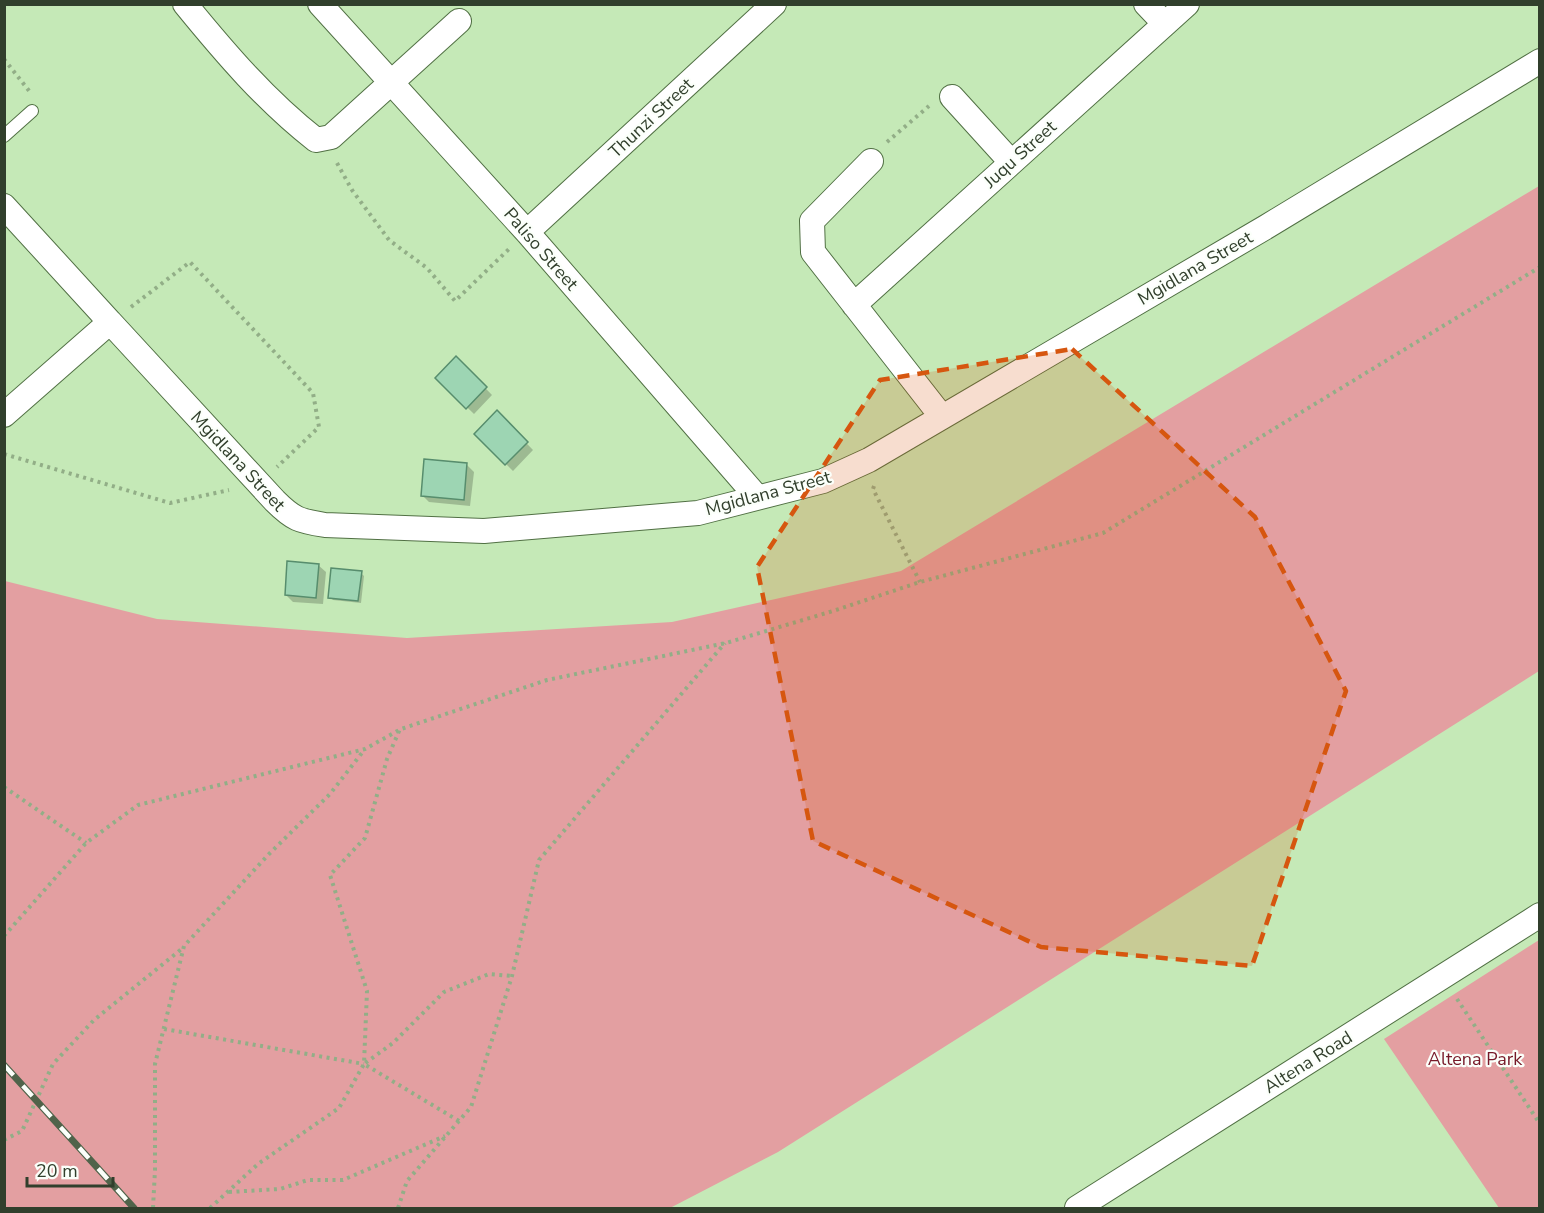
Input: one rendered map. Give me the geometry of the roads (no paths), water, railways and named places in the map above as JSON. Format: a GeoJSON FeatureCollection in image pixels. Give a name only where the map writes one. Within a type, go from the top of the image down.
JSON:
{"type":"FeatureCollection","features":[{"type":"Feature","properties":{"kind":"street"},"geometry":{"type":"LineString","coordinates":[[185,4],[236,64],[296,125],[316,140],[331,137],[459,21]]}},
{"type":"Feature","properties":{"kind":"street","name":"Paliso Street"},"geometry":{"type":"LineString","coordinates":[[320,4],[527,232],[757,497]]}},
{"type":"Feature","properties":{"kind":"street","name":"Thunzi Street"},"geometry":{"type":"LineString","coordinates":[[527,232],[774,4]]}},
{"type":"Feature","properties":{"kind":"street"},"geometry":{"type":"LineString","coordinates":[[1146,4],[1165,24]]}},
{"type":"Feature","properties":{"kind":"street","name":"Juqu Street"},"geometry":{"type":"LineString","coordinates":[[854,305],[1187,4]]}},
{"type":"Feature","properties":{"kind":"street","name":"Mgidlana Street"},"geometry":{"type":"LineString","coordinates":[[4,206],[290,516],[304,522],[325,525],[484,531],[698,513],[823,481],[869,460],[1266,226],[1539,61]]}},
{"type":"Feature","properties":{"kind":"street"},"geometry":{"type":"LineString","coordinates":[[952,97],[1011,162]]}},
{"type":"Feature","properties":{"kind":"street"},"geometry":{"type":"LineString","coordinates":[[871,161],[812,221],[813,252],[942,417]]}},
{"type":"Feature","properties":{"kind":"street"},"geometry":{"type":"LineString","coordinates":[[4,415],[110,322]]}},
{"type":"Feature","properties":{"kind":"street","name":"Altena Road"},"geometry":{"type":"LineString","coordinates":[[1077,1209],[1539,915]]}},
{"type":"Feature","properties":{"kind":"lane"},"geometry":{"type":"LineString","coordinates":[[4,136],[32,111]]}},
{"type":"Feature","properties":{"kind":"railway"},"geometry":{"type":"LineString","coordinates":[[4,1065],[134,1208]]}},
{"type":"Feature","properties":{"kind":"park label","name":"Altena Park"},"geometry":{"type":"Point","coordinates":[1475,1059]}}]}
